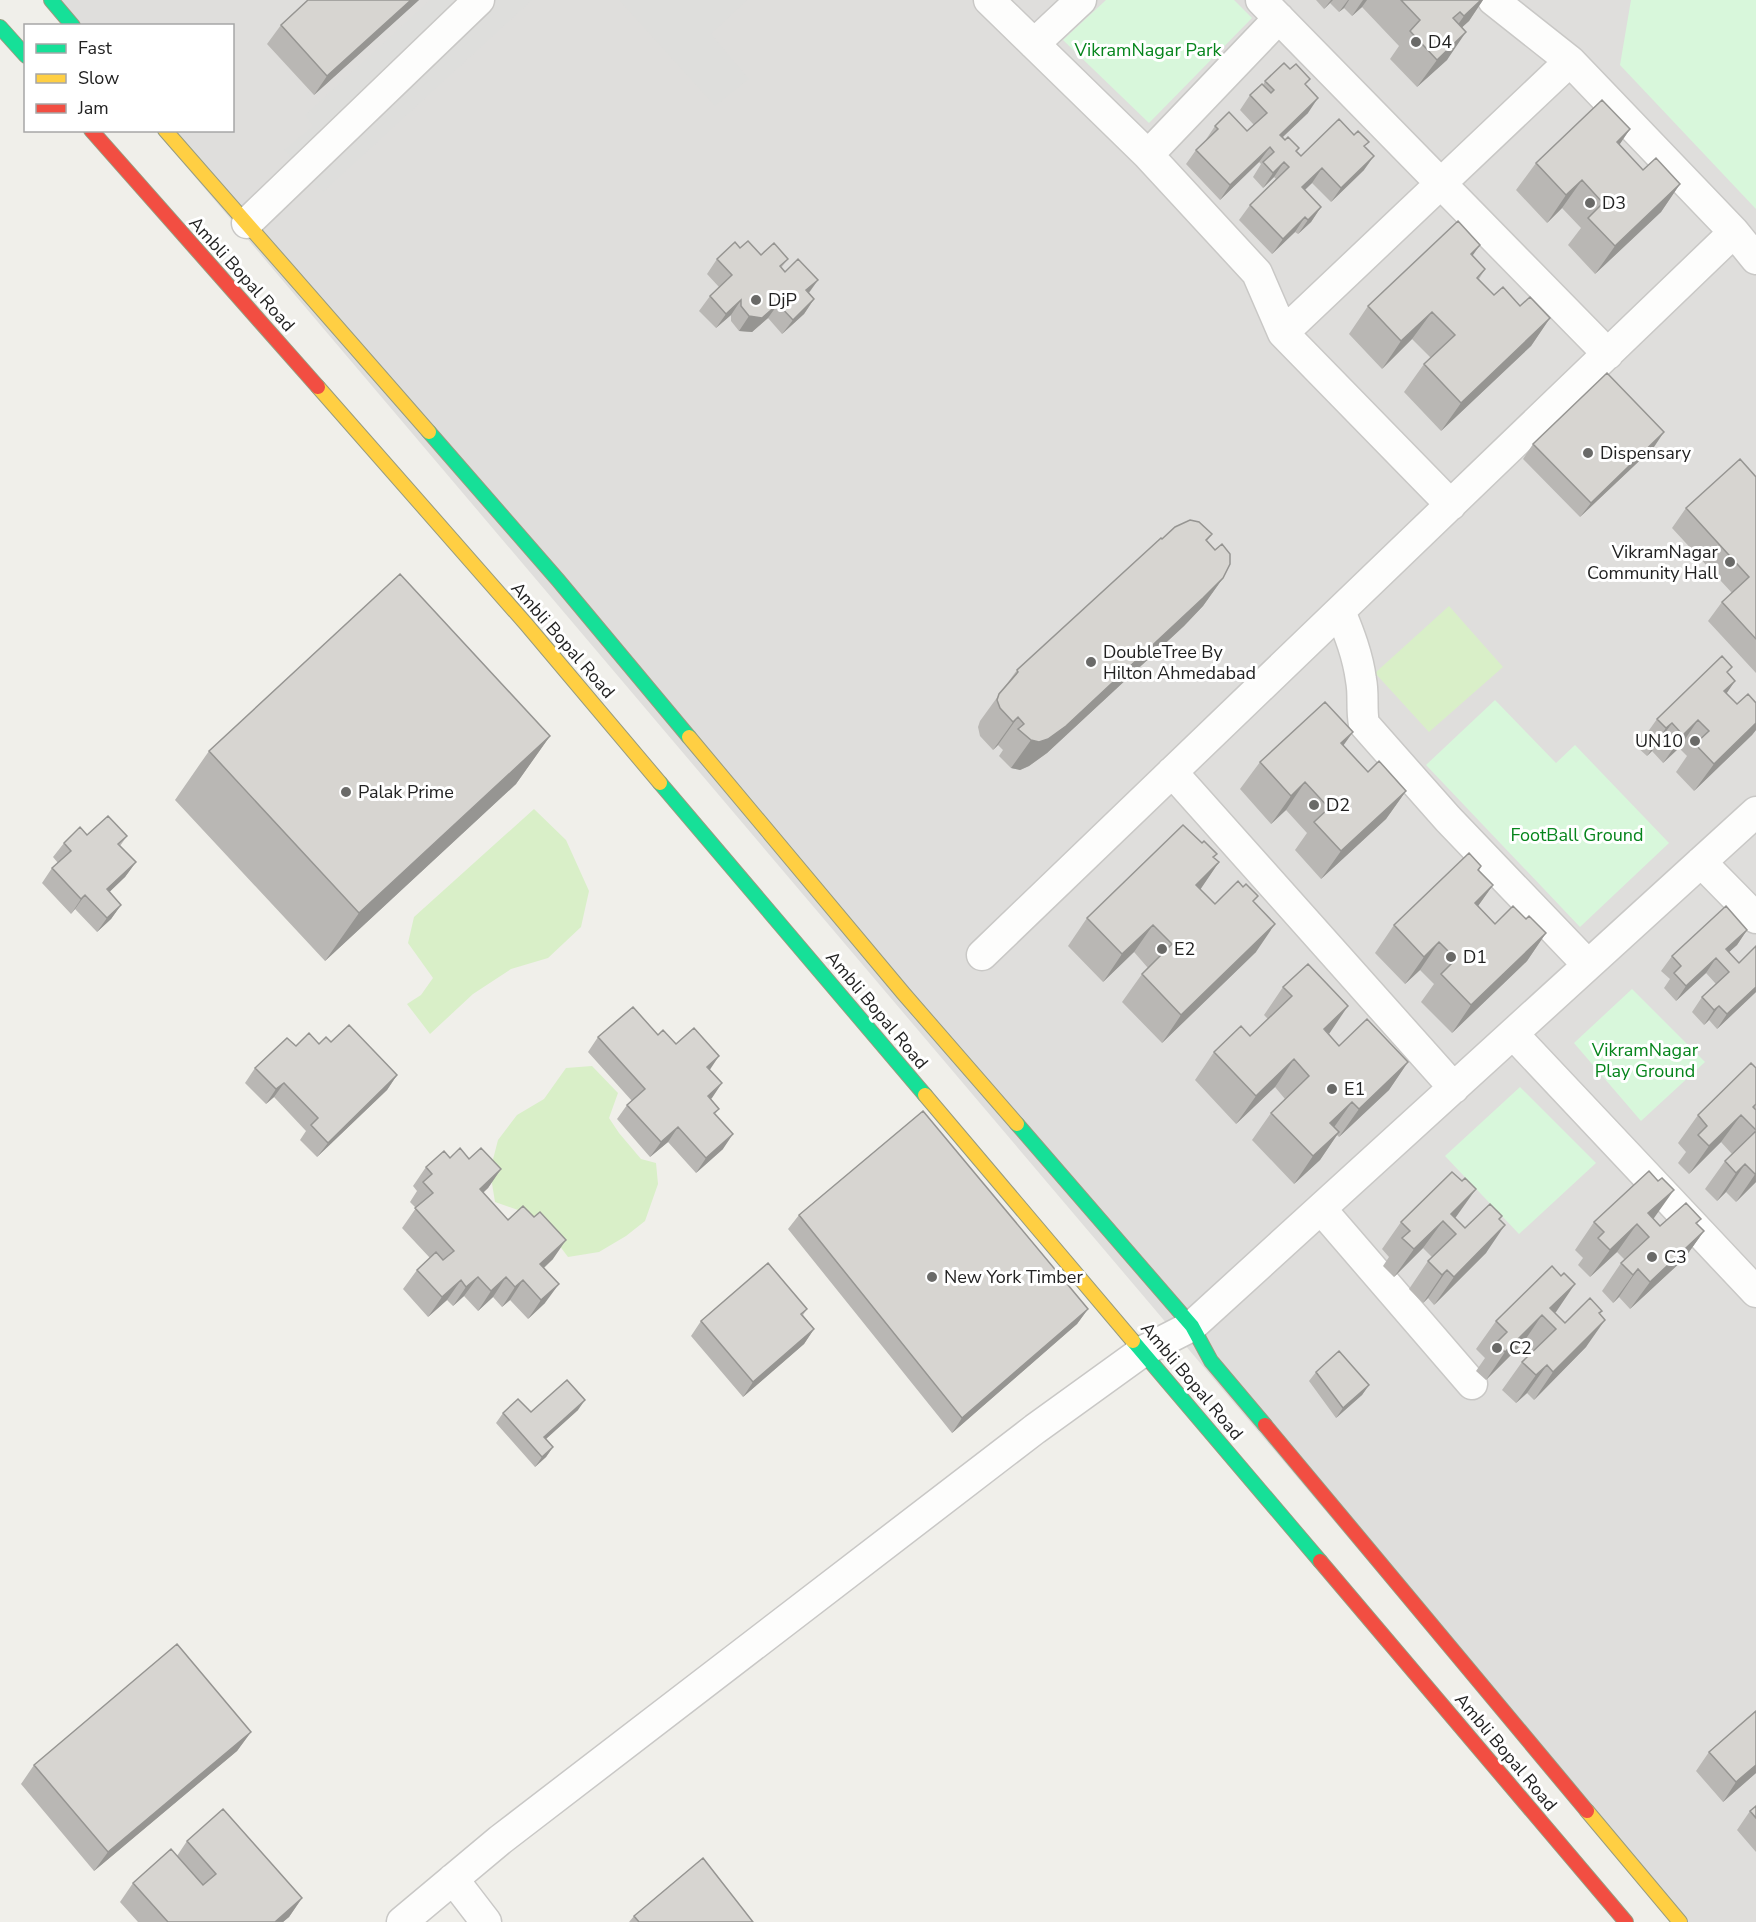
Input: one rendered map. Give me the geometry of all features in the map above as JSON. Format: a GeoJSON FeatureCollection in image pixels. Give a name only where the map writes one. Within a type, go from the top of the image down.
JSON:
{"type":"FeatureCollection","features":[{"type":"Feature","properties":{"kind":"street"},"geometry":{"type":"LineString","coordinates":[[51,0],[72,24]]}},
{"type":"Feature","properties":{"kind":"street"},"geometry":{"type":"LineString","coordinates":[[247,223],[479,0]]}},
{"type":"Feature","properties":{"kind":"street"},"geometry":{"type":"LineString","coordinates":[[989,0],[1148,155],[1257,273],[1283,333],[1451,505]]}},
{"type":"Feature","properties":{"kind":"street"},"geometry":{"type":"LineString","coordinates":[[1034,44],[1080,0]]}},
{"type":"Feature","properties":{"kind":"street"},"geometry":{"type":"LineString","coordinates":[[1493,0],[1570,61],[1734,232],[1756,259]]}},
{"type":"Feature","properties":{"kind":"street"},"geometry":{"type":"LineString","coordinates":[[1148,155],[1270,9],[1608,354]]}},
{"type":"Feature","properties":{"kind":"street"},"geometry":{"type":"LineString","coordinates":[[0,27],[24,54]]}},
{"type":"Feature","properties":{"kind":"street"},"geometry":{"type":"LineString","coordinates":[[1283,333],[1570,61]]}},
{"type":"Feature","properties":{"kind":"street","name":"Ambli Bopal Road"},"geometry":{"type":"LineString","coordinates":[[93,132],[534,633],[1626,1922]]}},
{"type":"Feature","properties":{"kind":"street","name":"Ambli Bopal Road"},"geometry":{"type":"LineString","coordinates":[[167,132],[558,580],[904,994],[1192,1326],[1211,1361],[1680,1922]]}},
{"type":"Feature","properties":{"kind":"street"},"geometry":{"type":"LineString","coordinates":[[982,955],[1734,232]]}},
{"type":"Feature","properties":{"kind":"street"},"geometry":{"type":"LineString","coordinates":[[1340,611],[1354,650],[1362,682],[1361,710],[1364,724],[1448,819],[1588,965]]}},
{"type":"Feature","properties":{"kind":"street"},"geometry":{"type":"LineString","coordinates":[[1172,772],[1454,1088]]}},
{"type":"Feature","properties":{"kind":"street"},"geometry":{"type":"LineString","coordinates":[[402,1922],[518,1826],[1035,1429],[1143,1352],[1192,1326],[1756,812]]}},
{"type":"Feature","properties":{"kind":"street"},"geometry":{"type":"LineString","coordinates":[[1701,862],[1756,918]]}},
{"type":"Feature","properties":{"kind":"street"},"geometry":{"type":"LineString","coordinates":[[1513,1034],[1756,1292]]}},
{"type":"Feature","properties":{"kind":"street"},"geometry":{"type":"LineString","coordinates":[[1321,1209],[1472,1384]]}},
{"type":"Feature","properties":{"kind":"street"},"geometry":{"type":"LineString","coordinates":[[453,1879],[486,1922]]}},
{"type":"Feature","properties":{"kind":"shaded area"},"geometry":{"type":"Polygon","coordinates":[[[46,0],[1756,0],[1756,1922],[1674,1922],[157,132],[234,132],[234,24],[66,24],[46,0]]]}},
{"type":"Feature","properties":{"kind":"shaded area"},"geometry":{"type":"Polygon","coordinates":[[[430,0],[532,0],[323,192],[284,150],[313,126],[305,115],[430,0]]]}},
{"type":"Feature","properties":{"kind":"shaded area"},"geometry":{"type":"Polygon","coordinates":[[[619,0],[747,0],[711,34],[749,79],[715,106],[619,0]]]}},
{"type":"Feature","properties":{"kind":"green space","name":"VikramNagar Park"},"geometry":{"type":"Polygon","coordinates":[[[1106,0],[1234,0],[1252,18],[1149,123],[1063,40],[1106,0]]]}},
{"type":"Feature","properties":{"kind":"green space"},"geometry":{"type":"Polygon","coordinates":[[[1631,0],[1756,0],[1756,209],[1620,65],[1631,0]]]}},
{"type":"Feature","properties":{"kind":"green space"},"geometry":{"type":"Polygon","coordinates":[[[1449,606],[1503,667],[1429,732],[1375,673],[1449,606]]]}},
{"type":"Feature","properties":{"kind":"green space","name":"FootBall Ground"},"geometry":{"type":"Polygon","coordinates":[[[1495,700],[1556,763],[1575,745],[1669,843],[1580,927],[1426,765],[1495,700]]]}},
{"type":"Feature","properties":{"kind":"green space"},"geometry":{"type":"Polygon","coordinates":[[[534,809],[566,840],[589,891],[581,927],[548,958],[511,969],[473,994],[430,1034],[407,1004],[421,995],[433,978],[408,943],[414,917],[534,809]]]}},
{"type":"Feature","properties":{"kind":"green space","name":"VikramNagar Play Ground"},"geometry":{"type":"Polygon","coordinates":[[[1632,989],[1705,1062],[1641,1121],[1574,1043],[1632,989]]]}},
{"type":"Feature","properties":{"kind":"green space"},"geometry":{"type":"Polygon","coordinates":[[[592,1066],[618,1093],[609,1118],[641,1159],[656,1163],[658,1184],[645,1221],[626,1236],[599,1252],[568,1257],[553,1237],[518,1210],[495,1202],[490,1171],[498,1140],[517,1115],[544,1099],[566,1068],[592,1066]]]}},
{"type":"Feature","properties":{"kind":"green space"},"geometry":{"type":"Polygon","coordinates":[[[1520,1087],[1596,1163],[1519,1234],[1445,1156],[1520,1087]]]}},
{"type":"Feature","properties":{"kind":"building"},"geometry":{"type":"Polygon","coordinates":[[[308,0],[411,0],[327,76],[281,25],[308,0]]]}},
{"type":"Feature","properties":{"kind":"building"},"geometry":{"type":"Polygon","coordinates":[[[1401,0],[1481,0],[1464,16],[1460,12],[1453,18],[1466,32],[1437,60],[1410,31],[1420,20],[1401,0]]]}},
{"type":"Feature","properties":{"kind":"building"},"geometry":{"type":"Polygon","coordinates":[[[1284,63],[1290,69],[1296,64],[1310,79],[1305,84],[1318,98],[1280,135],[1285,140],[1288,137],[1299,148],[1296,151],[1301,156],[1339,119],[1354,135],[1358,131],[1369,142],[1364,146],[1374,156],[1341,188],[1322,168],[1302,187],[1321,207],[1308,220],[1305,217],[1283,239],[1250,205],[1289,167],[1284,162],[1273,173],[1263,162],[1274,152],[1270,147],[1230,185],[1196,150],[1218,129],[1215,126],[1229,112],[1247,131],[1267,113],[1250,95],[1262,84],[1271,93],[1274,90],[1265,81],[1284,63]]]}},
{"type":"Feature","properties":{"kind":"building"},"geometry":{"type":"Polygon","coordinates":[[[1602,100],[1630,129],[1617,142],[1643,170],[1656,158],[1680,184],[1615,246],[1588,218],[1603,203],[1582,180],[1566,195],[1536,163],[1602,100]]]}},
{"type":"Feature","properties":{"kind":"building"},"geometry":{"type":"Polygon","coordinates":[[[1458,221],[1480,245],[1471,254],[1485,269],[1477,278],[1494,295],[1503,287],[1520,306],[1530,297],[1550,318],[1461,403],[1424,364],[1455,335],[1432,312],[1401,341],[1368,306],[1458,221]]]}},
{"type":"Feature","properties":{"kind":"building","name":"DjP"},"geometry":{"type":"Polygon","coordinates":[[[748,241],[761,255],[774,243],[788,259],[780,266],[785,272],[798,259],[818,280],[806,290],[814,299],[793,320],[778,304],[762,318],[749,316],[741,306],[741,300],[726,314],[710,296],[732,275],[717,259],[735,242],[740,248],[748,241]]]}},
{"type":"Feature","properties":{"kind":"building","name":"Dispensary"},"geometry":{"type":"Polygon","coordinates":[[[1607,373],[1664,432],[1591,503],[1533,444],[1607,373]]]}},
{"type":"Feature","properties":{"kind":"building"},"geometry":{"type":"Polygon","coordinates":[[[1740,459],[1756,477],[1756,639],[1722,602],[1749,577],[1686,508],[1740,459]]]}},
{"type":"Feature","properties":{"kind":"building","name":"DoubleTree By Hilton Ahmedabad"},"geometry":{"type":"Polygon","coordinates":[[[1190,520],[1199,522],[1212,534],[1206,540],[1215,550],[1222,544],[1230,554],[1230,564],[1223,578],[1066,726],[1048,739],[1039,742],[1031,740],[1018,729],[1024,724],[1018,717],[1013,722],[1000,708],[997,700],[999,694],[1018,672],[1017,670],[1161,538],[1175,527],[1190,520]]]}},
{"type":"Feature","properties":{"kind":"building","name":"Palak Prime"},"geometry":{"type":"Polygon","coordinates":[[[400,574],[550,736],[359,913],[209,751],[400,574]]]}},
{"type":"Feature","properties":{"kind":"building"},"geometry":{"type":"Polygon","coordinates":[[[1722,656],[1732,667],[1727,672],[1735,681],[1724,691],[1737,704],[1748,694],[1756,703],[1756,723],[1714,764],[1695,744],[1709,731],[1698,720],[1683,735],[1672,723],[1666,728],[1657,719],[1722,656]]]}},
{"type":"Feature","properties":{"kind":"building"},"geometry":{"type":"Polygon","coordinates":[[[1325,702],[1353,732],[1341,743],[1368,772],[1379,761],[1406,791],[1341,851],[1314,822],[1329,808],[1305,782],[1291,796],[1260,762],[1325,702]]]}},
{"type":"Feature","properties":{"kind":"building"},"geometry":{"type":"Polygon","coordinates":[[[108,816],[127,836],[118,844],[136,862],[107,889],[121,905],[107,918],[85,895],[81,899],[52,868],[71,851],[64,843],[80,827],[87,835],[108,816]]]}},
{"type":"Feature","properties":{"kind":"building","name":"E2"},"geometry":{"type":"Polygon","coordinates":[[[1183,825],[1217,854],[1213,857],[1219,862],[1196,885],[1215,904],[1238,881],[1243,887],[1246,884],[1258,896],[1253,901],[1275,924],[1181,1015],[1142,974],[1172,944],[1153,925],[1122,954],[1087,918],[1183,825]]]}},
{"type":"Feature","properties":{"kind":"building"},"geometry":{"type":"Polygon","coordinates":[[[1469,853],[1481,866],[1478,870],[1493,885],[1475,903],[1495,924],[1513,906],[1526,919],[1529,916],[1546,933],[1471,1005],[1441,974],[1456,959],[1439,942],[1424,957],[1394,925],[1469,853]]]}},
{"type":"Feature","properties":{"kind":"building"},"geometry":{"type":"Polygon","coordinates":[[[1726,906],[1747,930],[1726,949],[1739,963],[1756,946],[1756,987],[1727,1014],[1719,1006],[1714,1010],[1702,997],[1729,972],[1716,958],[1686,986],[1674,973],[1681,966],[1672,956],[1726,906]]]}},
{"type":"Feature","properties":{"kind":"building","name":"E1"},"geometry":{"type":"Polygon","coordinates":[[[1308,964],[1348,1006],[1324,1029],[1339,1046],[1367,1019],[1408,1062],[1359,1109],[1352,1102],[1330,1123],[1339,1132],[1313,1156],[1271,1113],[1309,1076],[1294,1059],[1256,1096],[1214,1052],[1241,1026],[1250,1036],[1292,996],[1283,987],[1308,964]]]}},
{"type":"Feature","properties":{"kind":"building"},"geometry":{"type":"Polygon","coordinates":[[[633,1007],[658,1035],[663,1030],[676,1044],[694,1028],[719,1056],[707,1067],[722,1083],[708,1096],[719,1109],[714,1113],[733,1134],[706,1158],[678,1127],[661,1142],[627,1105],[645,1089],[598,1037],[633,1007]]]}},
{"type":"Feature","properties":{"kind":"building"},"geometry":{"type":"Polygon","coordinates":[[[349,1025],[397,1075],[328,1143],[311,1125],[318,1118],[284,1083],[276,1089],[255,1068],[287,1038],[296,1046],[309,1033],[319,1044],[326,1037],[331,1042],[349,1025]]]}},
{"type":"Feature","properties":{"kind":"building"},"geometry":{"type":"Polygon","coordinates":[[[1751,1063],[1756,1068],[1756,1104],[1753,1107],[1756,1110],[1756,1130],[1741,1115],[1709,1146],[1698,1135],[1707,1126],[1698,1115],[1751,1063]]]}},
{"type":"Feature","properties":{"kind":"building","name":"New York Timber"},"geometry":{"type":"Polygon","coordinates":[[[923,1111],[1088,1309],[962,1418],[799,1215],[923,1111]]]}},
{"type":"Feature","properties":{"kind":"building"},"geometry":{"type":"Polygon","coordinates":[[[1756,1131],[1756,1173],[1745,1164],[1736,1173],[1725,1161],[1756,1131]]]}},
{"type":"Feature","properties":{"kind":"building"},"geometry":{"type":"Polygon","coordinates":[[[460,1148],[469,1159],[481,1148],[501,1169],[480,1189],[508,1220],[523,1206],[534,1217],[540,1212],[566,1240],[540,1264],[559,1284],[541,1300],[523,1280],[515,1287],[506,1277],[491,1291],[478,1277],[466,1287],[461,1280],[442,1297],[417,1270],[436,1252],[443,1260],[454,1251],[415,1208],[433,1193],[423,1182],[432,1174],[426,1167],[444,1151],[450,1158],[460,1148]]]}},
{"type":"Feature","properties":{"kind":"building"},"geometry":{"type":"Polygon","coordinates":[[[1649,1171],[1658,1181],[1662,1178],[1674,1190],[1648,1213],[1660,1226],[1686,1203],[1701,1219],[1696,1223],[1704,1231],[1650,1282],[1638,1269],[1633,1275],[1621,1263],[1649,1237],[1637,1224],[1610,1250],[1598,1238],[1604,1232],[1594,1222],[1649,1171]]]}},
{"type":"Feature","properties":{"kind":"building"},"geometry":{"type":"Polygon","coordinates":[[[1452,1172],[1462,1181],[1465,1178],[1476,1189],[1451,1214],[1465,1228],[1490,1204],[1502,1216],[1499,1219],[1505,1225],[1454,1277],[1447,1270],[1442,1275],[1428,1261],[1456,1234],[1443,1221],[1414,1249],[1402,1238],[1410,1231],[1401,1222],[1452,1172]]]}},
{"type":"Feature","properties":{"kind":"building"},"geometry":{"type":"Polygon","coordinates":[[[768,1263],[807,1309],[801,1314],[814,1329],[753,1382],[701,1321],[768,1263]]]}},
{"type":"Feature","properties":{"kind":"building"},"geometry":{"type":"Polygon","coordinates":[[[1552,1266],[1561,1276],[1564,1273],[1575,1284],[1550,1308],[1565,1323],[1590,1298],[1602,1311],[1599,1313],[1605,1320],[1553,1372],[1547,1365],[1536,1375],[1522,1362],[1556,1329],[1542,1315],[1505,1352],[1496,1343],[1507,1332],[1496,1321],[1552,1266]]]}},
{"type":"Feature","properties":{"kind":"building"},"geometry":{"type":"Polygon","coordinates":[[[1339,1351],[1369,1385],[1343,1408],[1316,1372],[1339,1351]]]}},
{"type":"Feature","properties":{"kind":"building"},"geometry":{"type":"Polygon","coordinates":[[[567,1380],[585,1400],[544,1437],[553,1447],[542,1457],[503,1413],[518,1399],[531,1412],[567,1380]]]}},
{"type":"Feature","properties":{"kind":"building"},"geometry":{"type":"Polygon","coordinates":[[[177,1644],[251,1732],[108,1852],[34,1765],[177,1644]]]}},
{"type":"Feature","properties":{"kind":"building"},"geometry":{"type":"Polygon","coordinates":[[[1756,1711],[1756,1765],[1736,1782],[1709,1752],[1756,1711]]]}},
{"type":"Feature","properties":{"kind":"building"},"geometry":{"type":"Polygon","coordinates":[[[1756,1806],[1756,1818],[1750,1811],[1756,1806]]]}},
{"type":"Feature","properties":{"kind":"building"},"geometry":{"type":"Polygon","coordinates":[[[223,1809],[302,1898],[275,1922],[168,1922],[133,1883],[171,1849],[203,1885],[216,1874],[187,1841],[223,1809]]]}},
{"type":"Feature","properties":{"kind":"building"},"geometry":{"type":"Polygon","coordinates":[[[703,1858],[753,1922],[639,1922],[634,1916],[703,1858]]]}},
{"type":"Feature","properties":{"kind":"traffic: fast"},"geometry":{"type":"LineString","coordinates":[[51,0],[71,24]]}},
{"type":"Feature","properties":{"kind":"traffic: fast"},"geometry":{"type":"LineString","coordinates":[[0,27],[24,54]]}},
{"type":"Feature","properties":{"kind":"traffic: fast"},"geometry":{"type":"LineString","coordinates":[[429,432],[558,580],[689,737]]}},
{"type":"Feature","properties":{"kind":"traffic: fast"},"geometry":{"type":"LineString","coordinates":[[660,783],[925,1095]]}},
{"type":"Feature","properties":{"kind":"traffic: fast"},"geometry":{"type":"LineString","coordinates":[[1017,1124],[1192,1326],[1211,1361],[1265,1425]]}},
{"type":"Feature","properties":{"kind":"traffic: fast"},"geometry":{"type":"LineString","coordinates":[[1133,1341],[1320,1561]]}},
{"type":"Feature","properties":{"kind":"traffic: slow"},"geometry":{"type":"LineString","coordinates":[[167,132],[429,432]]}},
{"type":"Feature","properties":{"kind":"traffic: slow"},"geometry":{"type":"LineString","coordinates":[[318,387],[526,624],[660,783]]}},
{"type":"Feature","properties":{"kind":"traffic: slow"},"geometry":{"type":"LineString","coordinates":[[689,737],[904,994],[1017,1124]]}},
{"type":"Feature","properties":{"kind":"traffic: slow"},"geometry":{"type":"LineString","coordinates":[[925,1095],[1133,1341]]}},
{"type":"Feature","properties":{"kind":"traffic: slow"},"geometry":{"type":"LineString","coordinates":[[1587,1811],[1680,1922]]}},
{"type":"Feature","properties":{"kind":"traffic: jam"},"geometry":{"type":"LineString","coordinates":[[93,132],[318,387]]}},
{"type":"Feature","properties":{"kind":"traffic: jam"},"geometry":{"type":"LineString","coordinates":[[1265,1425],[1587,1811]]}},
{"type":"Feature","properties":{"kind":"traffic: jam"},"geometry":{"type":"LineString","coordinates":[[1320,1561],[1626,1922]]}},
{"type":"Feature","properties":{"kind":"place","name":"D4"},"geometry":{"type":"Point","coordinates":[1416,42]}},
{"type":"Feature","properties":{"kind":"place","name":"D3"},"geometry":{"type":"Point","coordinates":[1590,203]}},
{"type":"Feature","properties":{"kind":"place","name":"DjP"},"geometry":{"type":"Point","coordinates":[756,300]}},
{"type":"Feature","properties":{"kind":"place","name":"Dispensary"},"geometry":{"type":"Point","coordinates":[1588,453]}},
{"type":"Feature","properties":{"kind":"place","name":"VikramNagar Community Hall"},"geometry":{"type":"Point","coordinates":[1730,562]}},
{"type":"Feature","properties":{"kind":"place","name":"DoubleTree By Hilton Ahmedabad"},"geometry":{"type":"Point","coordinates":[1091,662]}},
{"type":"Feature","properties":{"kind":"place","name":"UN10"},"geometry":{"type":"Point","coordinates":[1695,741]}},
{"type":"Feature","properties":{"kind":"place","name":"Palak Prime"},"geometry":{"type":"Point","coordinates":[346,792]}},
{"type":"Feature","properties":{"kind":"place","name":"D2"},"geometry":{"type":"Point","coordinates":[1314,805]}},
{"type":"Feature","properties":{"kind":"place","name":"E2"},"geometry":{"type":"Point","coordinates":[1162,949]}},
{"type":"Feature","properties":{"kind":"place","name":"D1"},"geometry":{"type":"Point","coordinates":[1451,957]}},
{"type":"Feature","properties":{"kind":"place","name":"E1"},"geometry":{"type":"Point","coordinates":[1332,1089]}},
{"type":"Feature","properties":{"kind":"place","name":"C3"},"geometry":{"type":"Point","coordinates":[1652,1257]}},
{"type":"Feature","properties":{"kind":"place","name":"New York Timber"},"geometry":{"type":"Point","coordinates":[932,1277]}},
{"type":"Feature","properties":{"kind":"place","name":"C2"},"geometry":{"type":"Point","coordinates":[1497,1348]}}]}
